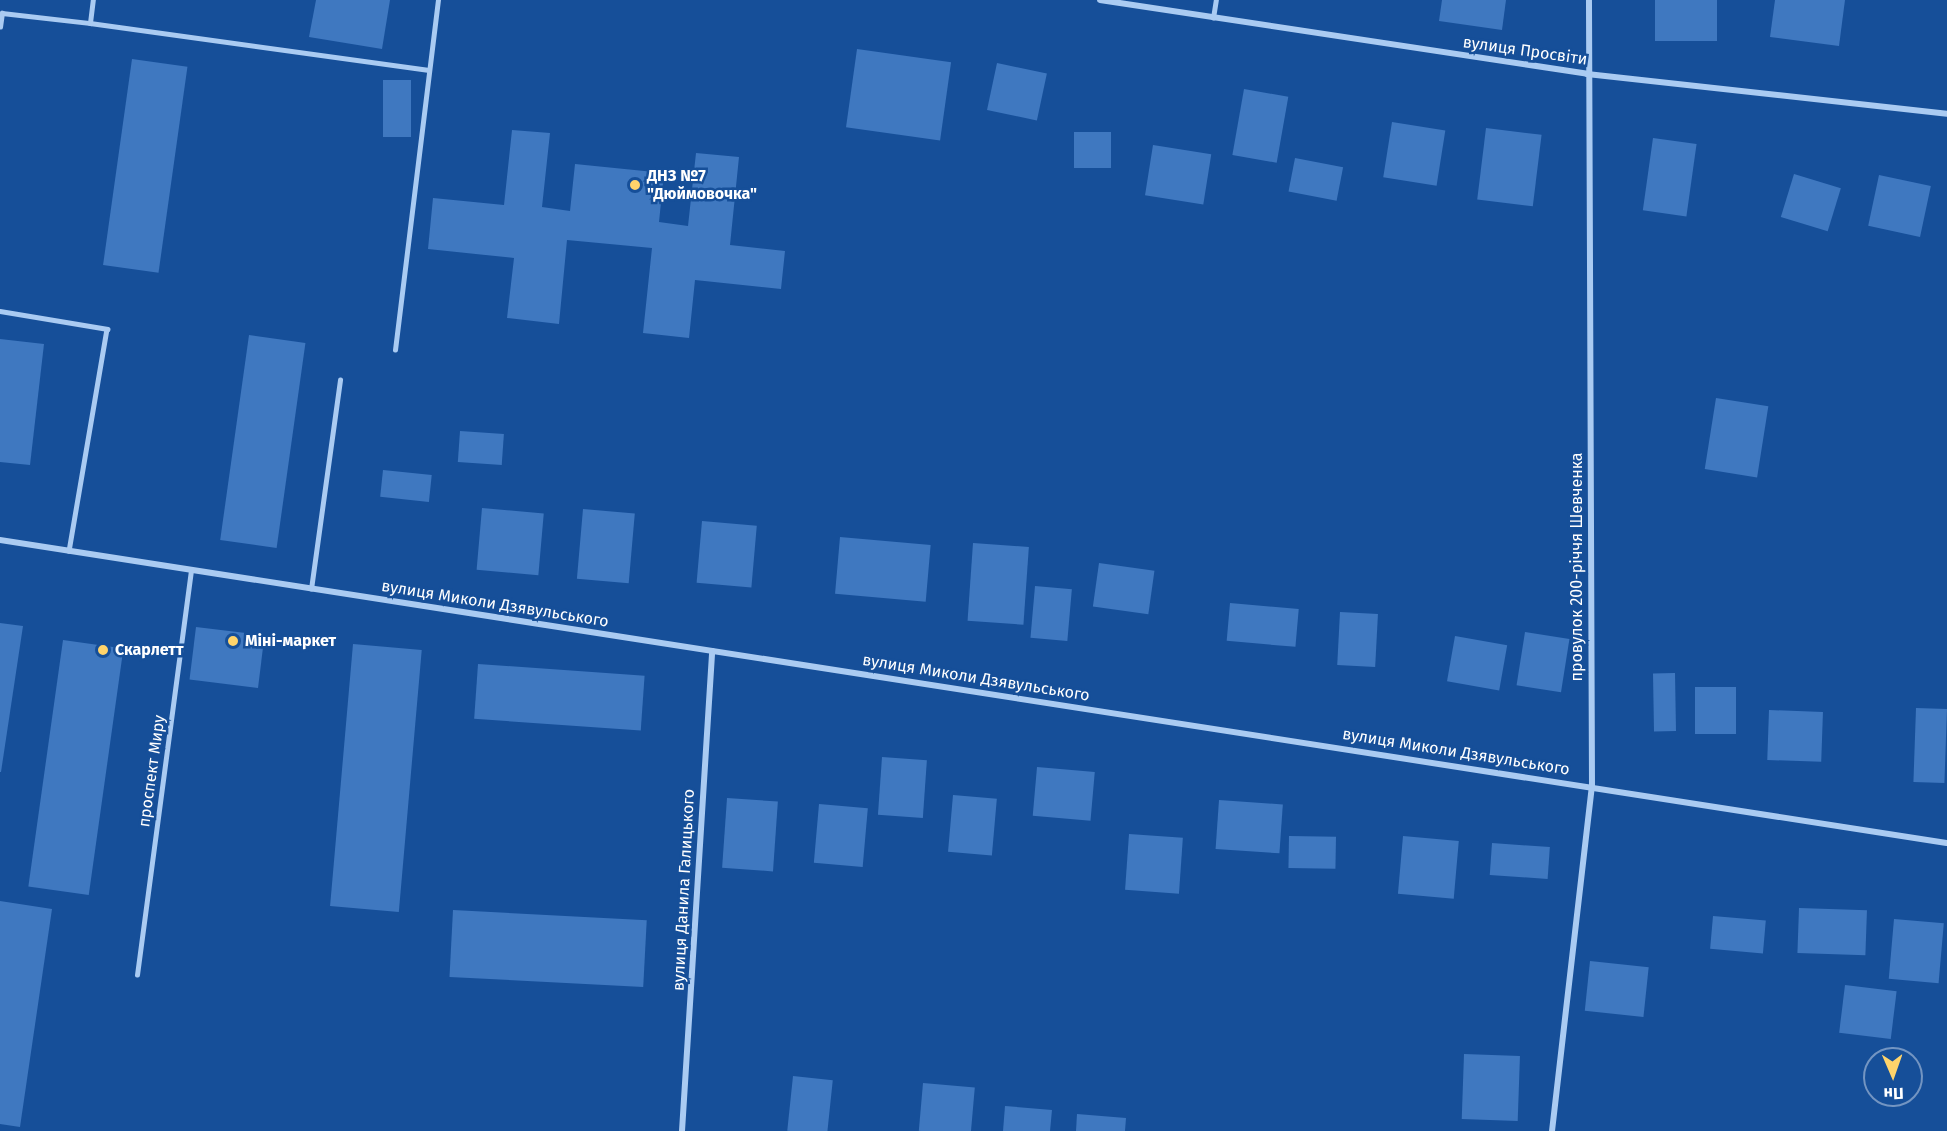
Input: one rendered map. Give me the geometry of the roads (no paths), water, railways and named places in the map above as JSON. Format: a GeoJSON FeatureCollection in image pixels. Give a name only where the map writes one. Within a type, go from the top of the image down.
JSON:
{"type":"FeatureCollection","features":[{"type":"Feature","properties":{"kind":"street","name":"вулиця Просвіти"},"geometry":{"type":"LineString","coordinates":[[1101,0],[1587,74],[1947,114]]}},
{"type":"Feature","properties":{"kind":"street","name":"провулок 200-річчя Шевченка"},"geometry":{"type":"LineString","coordinates":[[1552,1131],[1592,787],[1588,0]]}},
{"type":"Feature","properties":{"kind":"street","name":"вулиця Миколи Дзявульського"},"geometry":{"type":"LineString","coordinates":[[0,540],[1947,843]]}},
{"type":"Feature","properties":{"kind":"street","name":"вулиця Данила Галицького"},"geometry":{"type":"LineString","coordinates":[[682,1131],[712,651]]}},
{"type":"Feature","properties":{"kind":"lane"},"geometry":{"type":"LineString","coordinates":[[90,23],[93,0]]}},
{"type":"Feature","properties":{"kind":"lane"},"geometry":{"type":"LineString","coordinates":[[395,350],[438,0]]}},
{"type":"Feature","properties":{"kind":"lane"},"geometry":{"type":"LineString","coordinates":[[1213,18],[1216,0]]}},
{"type":"Feature","properties":{"kind":"lane"},"geometry":{"type":"LineString","coordinates":[[0,27],[2,12],[429,70]]}},
{"type":"Feature","properties":{"kind":"lane"},"geometry":{"type":"LineString","coordinates":[[0,311],[107,329],[69,551]]}},
{"type":"Feature","properties":{"kind":"lane"},"geometry":{"type":"LineString","coordinates":[[311,589],[340,380]]}},
{"type":"Feature","properties":{"kind":"lane","name":"проспект Миру"},"geometry":{"type":"LineString","coordinates":[[137,975],[191,570]]}},
{"type":"Feature","properties":{"kind":"place","name":"ДНЗ №7 \"Дюймовочка\""},"geometry":{"type":"Point","coordinates":[635,185]}},
{"type":"Feature","properties":{"kind":"place","name":"Міні-маркет"},"geometry":{"type":"Point","coordinates":[233,641]}},
{"type":"Feature","properties":{"kind":"place","name":"Скарлетт"},"geometry":{"type":"Point","coordinates":[103,650]}}]}
